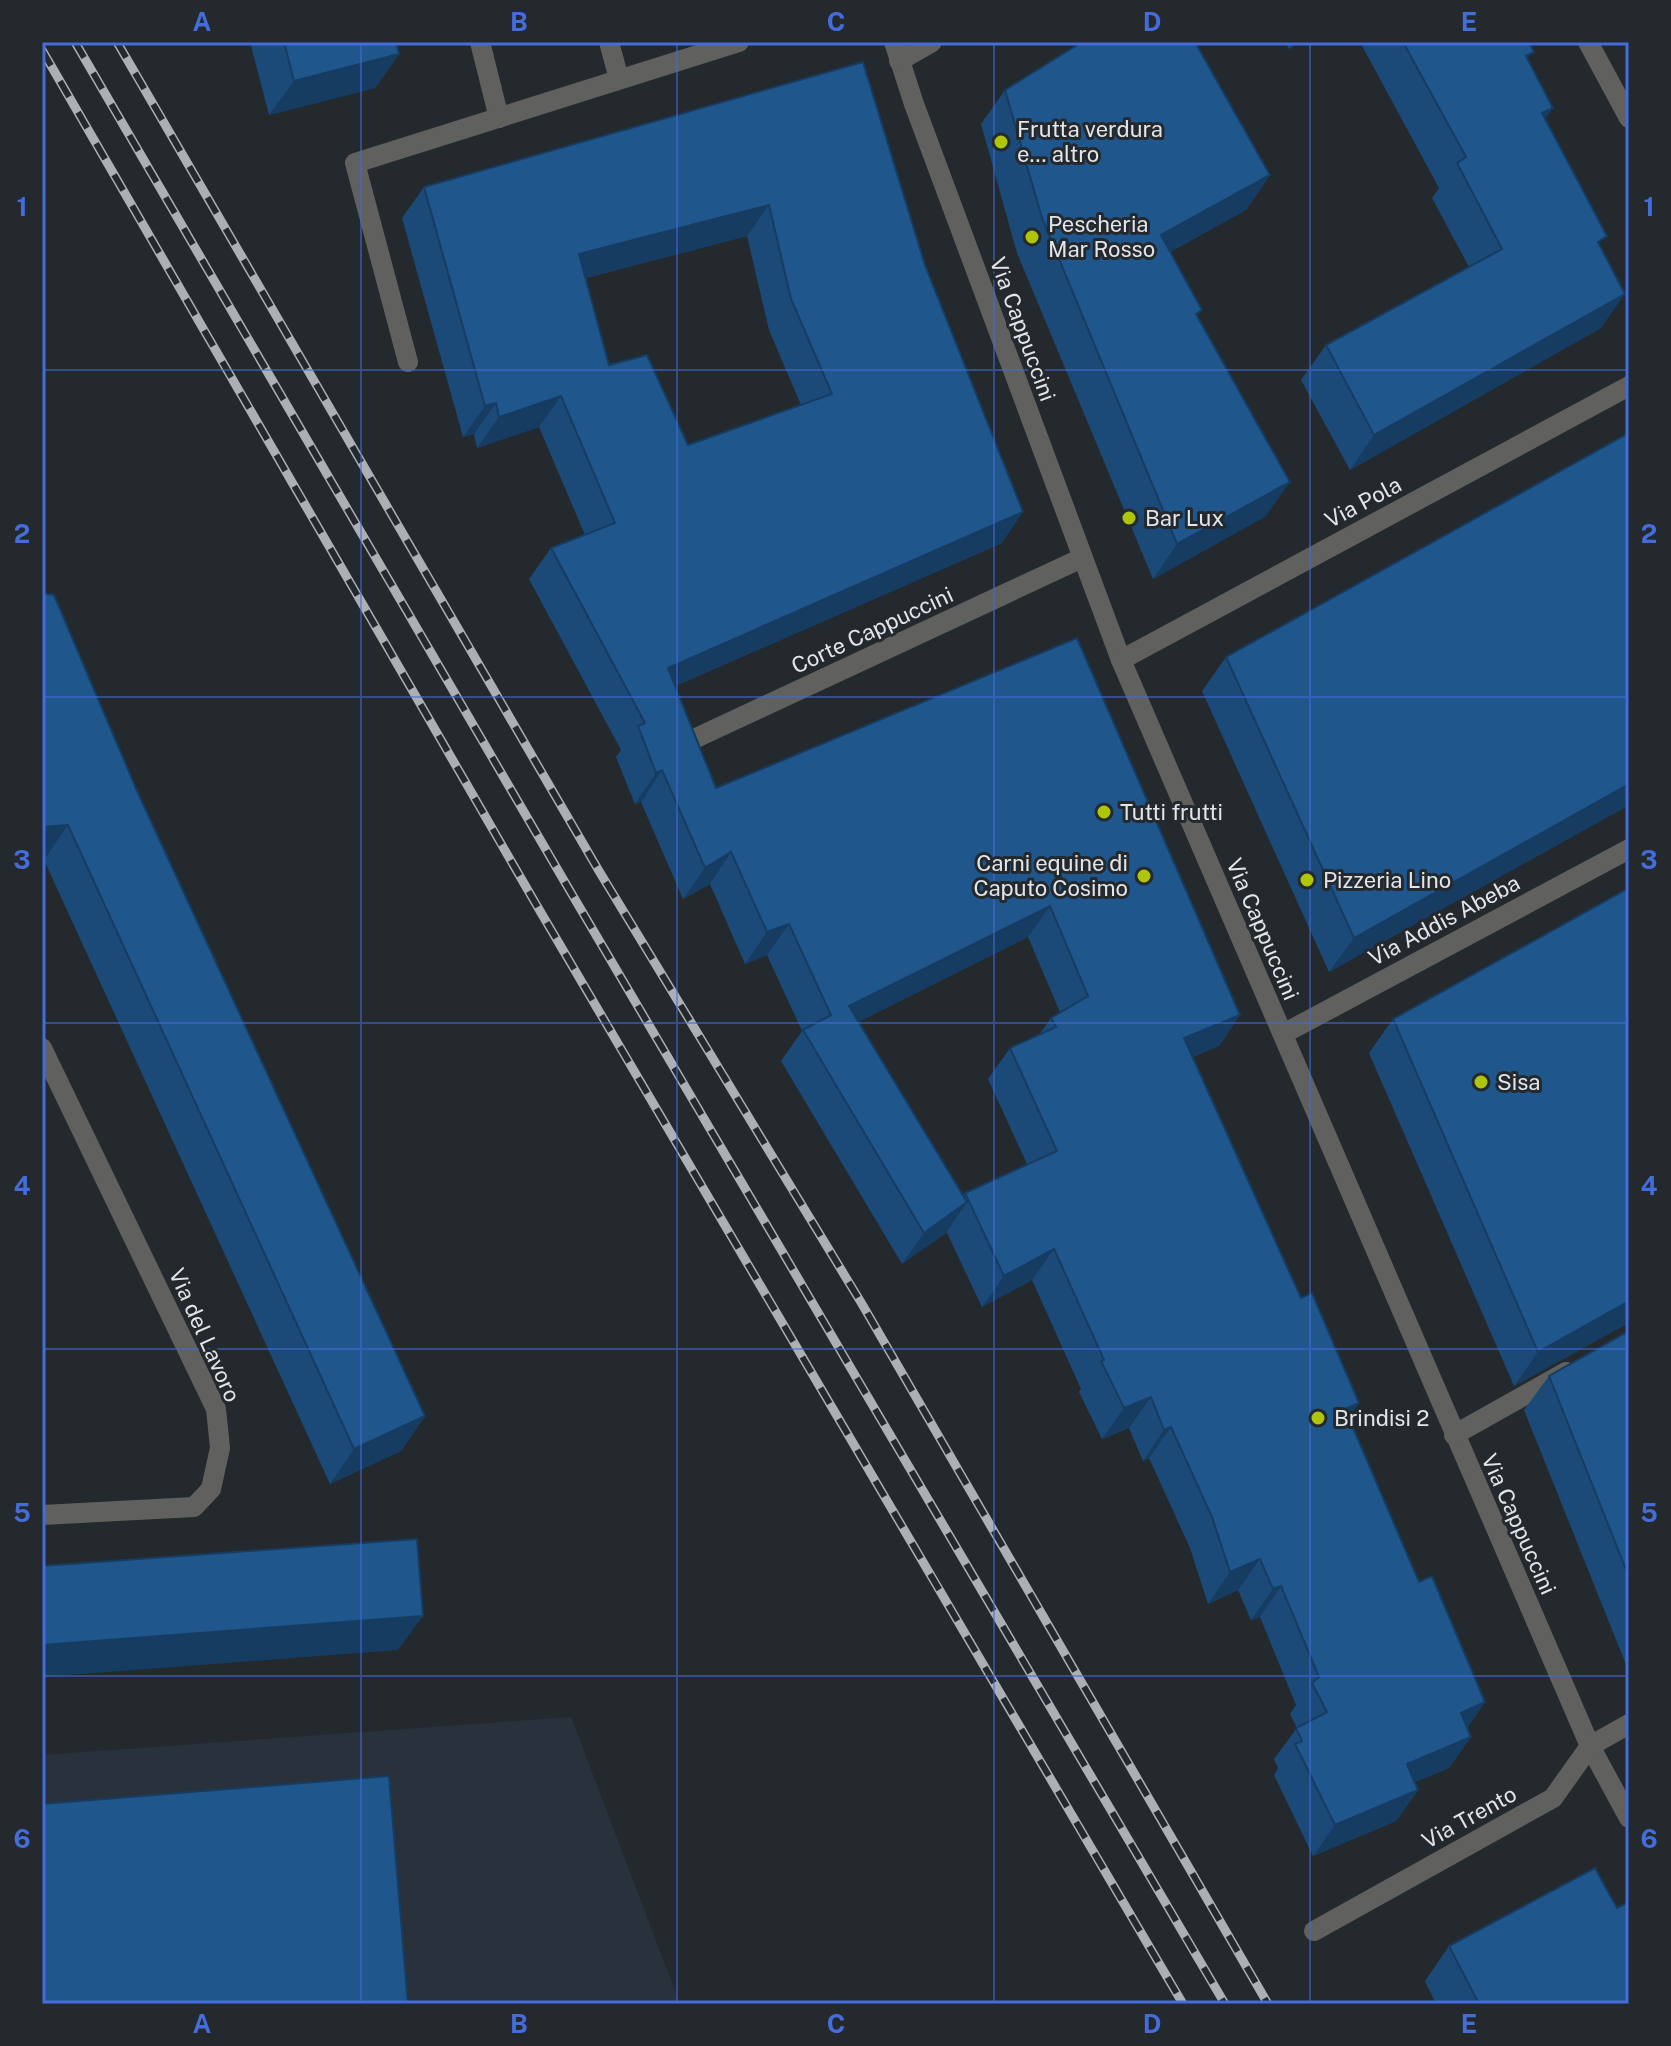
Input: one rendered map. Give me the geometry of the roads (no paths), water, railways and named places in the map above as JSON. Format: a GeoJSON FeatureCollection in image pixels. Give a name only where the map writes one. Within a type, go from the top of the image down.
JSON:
{"type":"FeatureCollection","features":[{"type":"Feature","properties":{"kind":"street"},"geometry":{"type":"LineString","coordinates":[[480,42],[499,118]]}},
{"type":"Feature","properties":{"kind":"street"},"geometry":{"type":"LineString","coordinates":[[609,42],[619,79]]}},
{"type":"Feature","properties":{"kind":"street"},"geometry":{"type":"LineString","coordinates":[[408,362],[355,163],[739,42]]}},
{"type":"Feature","properties":{"kind":"street"},"geometry":{"type":"LineString","coordinates":[[897,52],[932,42]]}},
{"type":"Feature","properties":{"kind":"street"},"geometry":{"type":"LineString","coordinates":[[1588,42],[1629,118]]}},
{"type":"Feature","properties":{"kind":"street","name":"Via Cappuccini"},"geometry":{"type":"LineString","coordinates":[[897,52],[1121,660],[1590,1746],[1629,1818]]}},
{"type":"Feature","properties":{"kind":"street","name":"Via Pola"},"geometry":{"type":"LineString","coordinates":[[1121,660],[1629,386]]}},
{"type":"Feature","properties":{"kind":"street","name":"Corte Cappuccini"},"geometry":{"type":"LineString","coordinates":[[681,745],[1082,558]]}},
{"type":"Feature","properties":{"kind":"street","name":"Via Addis Abeba"},"geometry":{"type":"LineString","coordinates":[[1283,1034],[1629,849]]}},
{"type":"Feature","properties":{"kind":"street","name":"Via del Lavoro"},"geometry":{"type":"LineString","coordinates":[[42,1048],[216,1409],[220,1448],[211,1489],[194,1507],[42,1515]]}},
{"type":"Feature","properties":{"kind":"street"},"geometry":{"type":"LineString","coordinates":[[1454,1435],[1588,1360]]}},
{"type":"Feature","properties":{"kind":"street","name":"Via Trento"},"geometry":{"type":"LineString","coordinates":[[1314,1931],[1553,1798],[1590,1746],[1629,1724]]}},
{"type":"Feature","properties":{"kind":"railway"},"geometry":{"type":"LineString","coordinates":[[75,42],[1225,2004]]}},
{"type":"Feature","properties":{"kind":"railway"},"geometry":{"type":"LineString","coordinates":[[117,42],[599,871],[862,1304],[1268,2004]]}},
{"type":"Feature","properties":{"kind":"railway"},"geometry":{"type":"LineString","coordinates":[[42,50],[540,911],[1183,2004]]}},
{"type":"Feature","properties":{"kind":"place","name":"Frutta verdura e... altro"},"geometry":{"type":"Point","coordinates":[1001,142]}},
{"type":"Feature","properties":{"kind":"place","name":"Pescheria Mar Rosso"},"geometry":{"type":"Point","coordinates":[1032,237]}},
{"type":"Feature","properties":{"kind":"place","name":"Bar Lux"},"geometry":{"type":"Point","coordinates":[1129,518]}},
{"type":"Feature","properties":{"kind":"place","name":"Tutti frutti"},"geometry":{"type":"Point","coordinates":[1104,812]}},
{"type":"Feature","properties":{"kind":"place","name":"Carni equine di Caputo Cosimo"},"geometry":{"type":"Point","coordinates":[1144,876]}},
{"type":"Feature","properties":{"kind":"place","name":"Pizzeria Lino"},"geometry":{"type":"Point","coordinates":[1307,880]}},
{"type":"Feature","properties":{"kind":"place","name":"Sisa"},"geometry":{"type":"Point","coordinates":[1481,1082]}},
{"type":"Feature","properties":{"kind":"place","name":"Brindisi 2"},"geometry":{"type":"Point","coordinates":[1318,1418]}}]}
